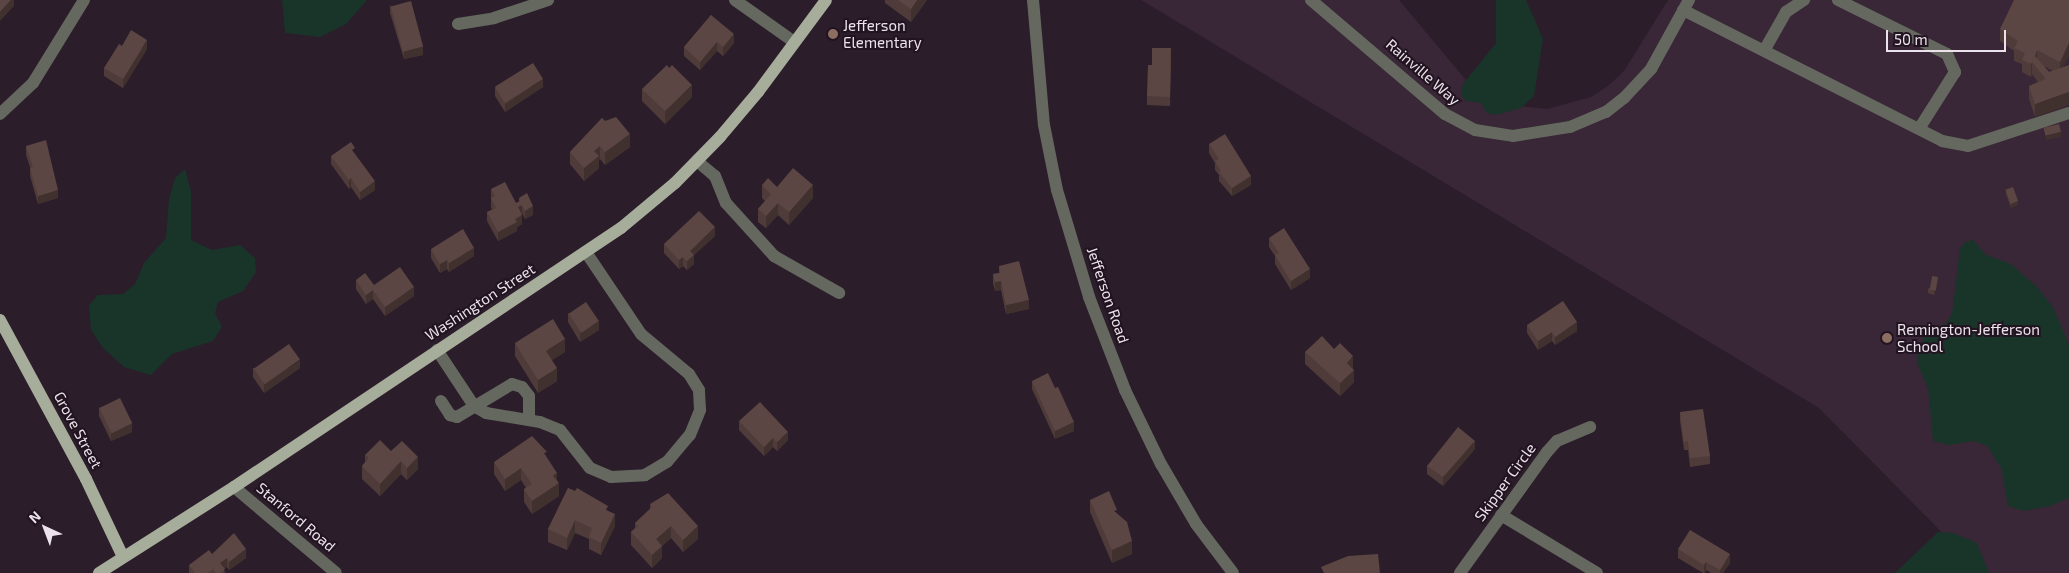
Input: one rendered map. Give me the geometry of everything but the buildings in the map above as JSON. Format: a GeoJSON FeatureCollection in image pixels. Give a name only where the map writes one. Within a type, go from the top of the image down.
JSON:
{"type":"FeatureCollection","features":[{"type":"Feature","properties":{"kind":"main road","name":"Washington Street"},"geometry":{"type":"LineString","coordinates":[[99,573],[234,487],[586,252],[649,206],[697,160],[753,98],[826,0]]}},
{"type":"Feature","properties":{"kind":"main road","name":"Grove Street"},"geometry":{"type":"LineString","coordinates":[[0,320],[86,479],[123,557]]}},
{"type":"Feature","properties":{"kind":"street"},"geometry":{"type":"LineString","coordinates":[[0,114],[11,107],[33,83],[84,0]]}},
{"type":"Feature","properties":{"kind":"street"},"geometry":{"type":"LineString","coordinates":[[458,24],[494,18],[548,0]]}},
{"type":"Feature","properties":{"kind":"street"},"geometry":{"type":"LineString","coordinates":[[735,0],[794,42]]}},
{"type":"Feature","properties":{"kind":"street","name":"Jefferson Road"},"geometry":{"type":"LineString","coordinates":[[1032,0],[1044,125],[1057,190],[1089,297],[1125,390],[1162,464],[1196,524],[1233,573]]}},
{"type":"Feature","properties":{"kind":"street","name":"Rainville Way"},"geometry":{"type":"LineString","coordinates":[[1311,0],[1445,114],[1475,130],[1513,136],[1551,132],[1606,112],[1645,77],[1686,5]]}},
{"type":"Feature","properties":{"kind":"street"},"geometry":{"type":"LineString","coordinates":[[1764,49],[1786,12],[1804,0]]}},
{"type":"Feature","properties":{"kind":"street"},"geometry":{"type":"LineString","coordinates":[[1838,0],[1947,54],[1955,72],[1919,129]]}},
{"type":"Feature","properties":{"kind":"street"},"geometry":{"type":"LineString","coordinates":[[1686,5],[1764,49],[1942,141],[1968,146],[2069,113]]}},
{"type":"Feature","properties":{"kind":"street"},"geometry":{"type":"LineString","coordinates":[[697,160],[715,176],[726,204],[774,256],[839,293]]}},
{"type":"Feature","properties":{"kind":"street"},"geometry":{"type":"LineString","coordinates":[[437,350],[474,406],[486,413],[529,420],[560,430],[590,468],[611,477],[645,475],[667,462],[690,434],[700,410],[699,390],[689,374],[641,334],[586,252]]}},
{"type":"Feature","properties":{"kind":"street"},"geometry":{"type":"LineString","coordinates":[[441,401],[450,415],[457,417],[512,384],[522,386],[529,396],[529,420]]}},
{"type":"Feature","properties":{"kind":"street","name":"Skipper Circle"},"geometry":{"type":"LineString","coordinates":[[1460,573],[1557,441],[1590,428]]}},
{"type":"Feature","properties":{"kind":"street","name":"Stanford Road"},"geometry":{"type":"LineString","coordinates":[[234,487],[336,573]]}},
{"type":"Feature","properties":{"kind":"street"},"geometry":{"type":"LineString","coordinates":[[1501,515],[1596,573]]}},
{"type":"Feature","properties":{"kind":"shaded area","name":"Remington-Jefferson School"},"geometry":{"type":"Polygon","coordinates":[[[1141,0],[1399,0],[1470,85],[1503,104],[1547,109],[1591,97],[1608,86],[1624,71],[1668,0],[2069,0],[2069,573],[1982,573],[1819,408],[1141,0]]]}},
{"type":"Feature","properties":{"kind":"green space"},"geometry":{"type":"Polygon","coordinates":[[[282,0],[367,0],[346,24],[320,37],[285,33],[282,0]]]}},
{"type":"Feature","properties":{"kind":"green space"},"geometry":{"type":"Polygon","coordinates":[[[1496,0],[1526,0],[1543,39],[1534,96],[1521,108],[1496,115],[1487,113],[1481,103],[1466,101],[1461,95],[1463,84],[1496,43],[1496,0]]]}},
{"type":"Feature","properties":{"kind":"green space"},"geometry":{"type":"Polygon","coordinates":[[[185,169],[191,192],[191,240],[212,250],[240,245],[255,258],[256,272],[243,291],[218,302],[215,313],[222,327],[213,341],[172,354],[151,375],[124,367],[103,348],[91,330],[89,305],[98,295],[123,294],[135,284],[144,263],[166,238],[169,199],[175,178],[185,169]]]}},
{"type":"Feature","properties":{"kind":"green space"},"geometry":{"type":"Polygon","coordinates":[[[1973,240],[1986,255],[2011,264],[2036,286],[2053,307],[2069,345],[2069,498],[2050,506],[2024,511],[2008,506],[2001,468],[1987,446],[1974,441],[1949,445],[1933,441],[1928,388],[1917,363],[1918,349],[1925,336],[1946,323],[1952,314],[1960,249],[1965,242],[1973,240]]]}},
{"type":"Feature","properties":{"kind":"green space"},"geometry":{"type":"Polygon","coordinates":[[[1938,532],[1953,533],[1977,543],[1989,573],[1895,573],[1938,532]]]}},
{"type":"Feature","properties":{"kind":"place","name":"Jefferson Elementary"},"geometry":{"type":"Point","coordinates":[833,34]}},
{"type":"Feature","properties":{"kind":"place","name":"Remington-Jefferson School"},"geometry":{"type":"Point","coordinates":[1887,338]}}]}
